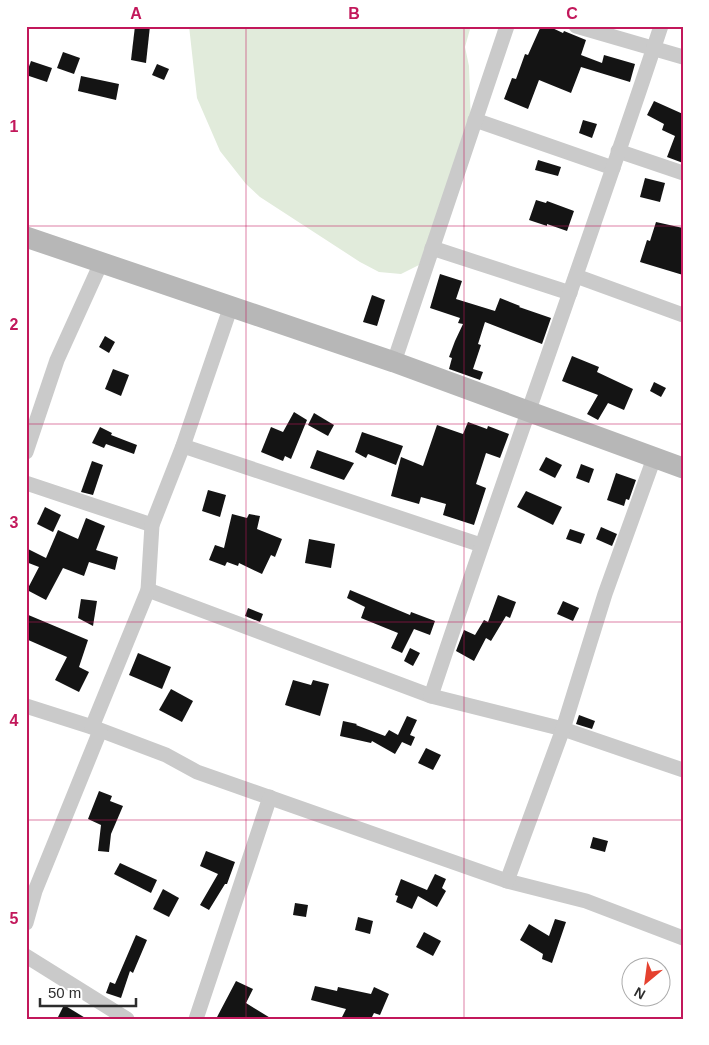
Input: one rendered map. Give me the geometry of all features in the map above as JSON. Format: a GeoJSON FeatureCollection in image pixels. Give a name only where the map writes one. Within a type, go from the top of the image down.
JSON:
{"type":"FeatureCollection","features":[{"type":"Feature","properties":{"kind":"street"},"geometry":{"type":"LineString","coordinates":[[394,362],[507,26]]}},
{"type":"Feature","properties":{"kind":"street"},"geometry":{"type":"LineString","coordinates":[[576,26],[683,57]]}},
{"type":"Feature","properties":{"kind":"street"},"geometry":{"type":"LineString","coordinates":[[431,696],[661,26]]}},
{"type":"Feature","properties":{"kind":"street"},"geometry":{"type":"LineString","coordinates":[[475,120],[613,168]]}},
{"type":"Feature","properties":{"kind":"street"},"geometry":{"type":"LineString","coordinates":[[618,152],[683,173]]}},
{"type":"Feature","properties":{"kind":"street"},"geometry":{"type":"LineString","coordinates":[[26,237],[394,362],[683,468]]}},
{"type":"Feature","properties":{"kind":"street"},"geometry":{"type":"LineString","coordinates":[[432,248],[570,293]]}},
{"type":"Feature","properties":{"kind":"street"},"geometry":{"type":"LineString","coordinates":[[26,452],[57,360],[101,263]]}},
{"type":"Feature","properties":{"kind":"street"},"geometry":{"type":"LineString","coordinates":[[576,276],[683,316]]}},
{"type":"Feature","properties":{"kind":"street"},"geometry":{"type":"LineString","coordinates":[[26,923],[35,891],[148,590],[152,525],[183,446],[231,306]]}},
{"type":"Feature","properties":{"kind":"street"},"geometry":{"type":"LineString","coordinates":[[183,446],[481,546]]}},
{"type":"Feature","properties":{"kind":"street"},"geometry":{"type":"LineString","coordinates":[[507,880],[563,729],[605,594],[654,458]]}},
{"type":"Feature","properties":{"kind":"street"},"geometry":{"type":"LineString","coordinates":[[26,483],[152,525]]}},
{"type":"Feature","properties":{"kind":"street"},"geometry":{"type":"LineString","coordinates":[[148,590],[431,696],[563,729],[683,770]]}},
{"type":"Feature","properties":{"kind":"street"},"geometry":{"type":"LineString","coordinates":[[26,706],[166,755],[197,772],[507,880],[586,901],[683,938]]}},
{"type":"Feature","properties":{"kind":"street"},"geometry":{"type":"LineString","coordinates":[[196,1019],[270,797]]}},
{"type":"Feature","properties":{"kind":"street"},"geometry":{"type":"LineString","coordinates":[[26,956],[127,1019]]}},
{"type":"Feature","properties":{"kind":"green space"},"geometry":{"type":"Polygon","coordinates":[[[189,26],[473,26],[470,29],[465,47],[469,66],[471,127],[419,265],[401,274],[379,272],[360,262],[260,197],[246,184],[220,151],[197,98],[189,26]]]}},
{"type":"Feature","properties":{"kind":"building"},"geometry":{"type":"Polygon","coordinates":[[[135,26],[150,26],[146,63],[131,60],[135,26]]]}},
{"type":"Feature","properties":{"kind":"building"},"geometry":{"type":"Polygon","coordinates":[[[541,26],[548,26],[586,40],[581,55],[602,63],[604,55],[635,64],[630,82],[581,67],[571,93],[539,80],[528,109],[504,99],[512,78],[516,79],[525,54],[528,55],[541,26]]]}},
{"type":"Feature","properties":{"kind":"building"},"geometry":{"type":"Polygon","coordinates":[[[63,52],[80,58],[74,74],[57,68],[63,52]]]}},
{"type":"Feature","properties":{"kind":"building"},"geometry":{"type":"Polygon","coordinates":[[[31,61],[52,68],[47,82],[26,75],[31,61]]]}},
{"type":"Feature","properties":{"kind":"building"},"geometry":{"type":"Polygon","coordinates":[[[157,64],[169,69],[164,80],[152,75],[157,64]]]}},
{"type":"Feature","properties":{"kind":"building"},"geometry":{"type":"Polygon","coordinates":[[[81,76],[119,84],[116,100],[78,91],[81,76]]]}},
{"type":"Feature","properties":{"kind":"building"},"geometry":{"type":"Polygon","coordinates":[[[654,101],[683,114],[683,163],[667,157],[675,136],[662,130],[664,124],[647,115],[654,101]]]}},
{"type":"Feature","properties":{"kind":"building"},"geometry":{"type":"Polygon","coordinates":[[[583,120],[597,124],[592,138],[579,133],[583,120]]]}},
{"type":"Feature","properties":{"kind":"building"},"geometry":{"type":"Polygon","coordinates":[[[538,160],[561,167],[558,176],[535,170],[538,160]]]}},
{"type":"Feature","properties":{"kind":"building"},"geometry":{"type":"Polygon","coordinates":[[[645,178],[665,183],[660,202],[640,197],[645,178]]]}},
{"type":"Feature","properties":{"kind":"building"},"geometry":{"type":"Polygon","coordinates":[[[536,200],[546,203],[547,201],[574,211],[567,231],[529,220],[536,200]]]}},
{"type":"Feature","properties":{"kind":"building"},"geometry":{"type":"Polygon","coordinates":[[[656,222],[683,228],[683,275],[640,262],[647,240],[650,241],[656,222]]]}},
{"type":"Feature","properties":{"kind":"building"},"geometry":{"type":"Polygon","coordinates":[[[440,274],[462,281],[456,299],[495,311],[500,298],[551,318],[542,344],[485,322],[478,344],[481,345],[473,369],[483,372],[480,380],[449,369],[452,358],[449,357],[463,324],[458,323],[460,318],[430,308],[440,274]]]}},
{"type":"Feature","properties":{"kind":"building"},"geometry":{"type":"Polygon","coordinates":[[[372,295],[385,300],[377,326],[363,322],[372,295]]]}},
{"type":"Feature","properties":{"kind":"building"},"geometry":{"type":"Polygon","coordinates":[[[105,336],[115,342],[109,353],[99,347],[105,336]]]}},
{"type":"Feature","properties":{"kind":"building"},"geometry":{"type":"Polygon","coordinates":[[[572,356],[599,367],[597,372],[633,389],[624,410],[608,403],[598,420],[587,414],[598,395],[562,381],[572,356]]]}},
{"type":"Feature","properties":{"kind":"building"},"geometry":{"type":"Polygon","coordinates":[[[113,369],[129,375],[121,396],[105,389],[113,369]]]}},
{"type":"Feature","properties":{"kind":"building"},"geometry":{"type":"Polygon","coordinates":[[[654,382],[666,388],[661,397],[650,391],[654,382]]]}},
{"type":"Feature","properties":{"kind":"building"},"geometry":{"type":"Polygon","coordinates":[[[294,412],[307,420],[291,459],[285,456],[283,461],[261,452],[271,427],[283,432],[294,412]]]}},
{"type":"Feature","properties":{"kind":"building"},"geometry":{"type":"Polygon","coordinates":[[[314,413],[334,425],[328,436],[308,425],[314,413]]]}},
{"type":"Feature","properties":{"kind":"building"},"geometry":{"type":"Polygon","coordinates":[[[468,422],[487,429],[488,426],[509,434],[500,458],[486,453],[476,484],[486,488],[474,525],[443,515],[446,504],[421,497],[419,504],[391,496],[401,457],[423,466],[437,425],[463,434],[468,422]]]}},
{"type":"Feature","properties":{"kind":"building"},"geometry":{"type":"Polygon","coordinates":[[[100,427],[112,433],[111,435],[137,445],[134,454],[106,444],[104,448],[92,443],[100,427]]]}},
{"type":"Feature","properties":{"kind":"building"},"geometry":{"type":"Polygon","coordinates":[[[362,432],[403,446],[396,465],[368,454],[366,458],[355,452],[362,432]]]}},
{"type":"Feature","properties":{"kind":"building"},"geometry":{"type":"Polygon","coordinates":[[[317,450],[354,463],[344,480],[310,468],[317,450]]]}},
{"type":"Feature","properties":{"kind":"building"},"geometry":{"type":"Polygon","coordinates":[[[546,457],[562,465],[555,478],[539,470],[546,457]]]}},
{"type":"Feature","properties":{"kind":"building"},"geometry":{"type":"Polygon","coordinates":[[[92,461],[103,465],[93,495],[81,492],[92,461]]]}},
{"type":"Feature","properties":{"kind":"building"},"geometry":{"type":"Polygon","coordinates":[[[581,464],[594,469],[589,483],[576,478],[581,464]]]}},
{"type":"Feature","properties":{"kind":"building"},"geometry":{"type":"Polygon","coordinates":[[[616,473],[636,480],[629,500],[626,499],[624,506],[607,500],[616,473]]]}},
{"type":"Feature","properties":{"kind":"building"},"geometry":{"type":"Polygon","coordinates":[[[208,490],[226,495],[220,517],[202,511],[208,490]]]}},
{"type":"Feature","properties":{"kind":"building"},"geometry":{"type":"Polygon","coordinates":[[[526,491],[562,507],[553,525],[517,507],[526,491]]]}},
{"type":"Feature","properties":{"kind":"building"},"geometry":{"type":"Polygon","coordinates":[[[45,507],[61,515],[53,532],[37,524],[45,507]]]}},
{"type":"Feature","properties":{"kind":"building"},"geometry":{"type":"Polygon","coordinates":[[[232,514],[247,518],[249,514],[260,516],[257,529],[282,539],[275,557],[271,555],[262,574],[239,563],[238,566],[227,562],[225,566],[209,560],[215,545],[224,548],[232,514]]]}},
{"type":"Feature","properties":{"kind":"building"},"geometry":{"type":"Polygon","coordinates":[[[86,518],[105,526],[96,550],[118,557],[115,570],[89,562],[84,576],[63,568],[46,600],[27,590],[39,567],[26,562],[26,548],[46,558],[58,530],[78,539],[86,518]]]}},
{"type":"Feature","properties":{"kind":"building"},"geometry":{"type":"Polygon","coordinates":[[[601,527],[617,534],[612,546],[596,539],[601,527]]]}},
{"type":"Feature","properties":{"kind":"building"},"geometry":{"type":"Polygon","coordinates":[[[570,529],[585,534],[581,544],[566,539],[570,529]]]}},
{"type":"Feature","properties":{"kind":"building"},"geometry":{"type":"Polygon","coordinates":[[[309,539],[335,544],[331,568],[305,563],[309,539]]]}},
{"type":"Feature","properties":{"kind":"building"},"geometry":{"type":"Polygon","coordinates":[[[350,590],[410,615],[411,612],[435,621],[430,635],[414,629],[402,653],[391,648],[398,633],[361,618],[365,607],[347,598],[350,590]]]}},
{"type":"Feature","properties":{"kind":"building"},"geometry":{"type":"Polygon","coordinates":[[[498,595],[516,602],[510,618],[506,616],[491,641],[486,638],[474,661],[456,651],[464,630],[475,635],[484,620],[488,622],[498,595]]]}},
{"type":"Feature","properties":{"kind":"building"},"geometry":{"type":"Polygon","coordinates":[[[81,599],[97,601],[93,626],[78,618],[81,599]]]}},
{"type":"Feature","properties":{"kind":"building"},"geometry":{"type":"Polygon","coordinates":[[[563,601],[579,608],[573,621],[557,614],[563,601]]]}},
{"type":"Feature","properties":{"kind":"building"},"geometry":{"type":"Polygon","coordinates":[[[248,608],[263,614],[260,622],[245,616],[248,608]]]}},
{"type":"Feature","properties":{"kind":"building"},"geometry":{"type":"Polygon","coordinates":[[[26,614],[88,640],[79,667],[89,672],[79,692],[55,680],[67,657],[26,639],[26,614]]]}},
{"type":"Feature","properties":{"kind":"building"},"geometry":{"type":"Polygon","coordinates":[[[410,648],[420,653],[413,666],[404,661],[410,648]]]}},
{"type":"Feature","properties":{"kind":"building"},"geometry":{"type":"Polygon","coordinates":[[[138,653],[171,667],[162,689],[129,675],[138,653]]]}},
{"type":"Feature","properties":{"kind":"building"},"geometry":{"type":"Polygon","coordinates":[[[293,680],[311,685],[313,680],[329,684],[320,716],[285,705],[293,680]]]}},
{"type":"Feature","properties":{"kind":"building"},"geometry":{"type":"Polygon","coordinates":[[[171,689],[193,701],[182,722],[159,710],[171,689]]]}},
{"type":"Feature","properties":{"kind":"building"},"geometry":{"type":"Polygon","coordinates":[[[579,715],[595,721],[592,729],[576,724],[579,715]]]}},
{"type":"Feature","properties":{"kind":"building"},"geometry":{"type":"Polygon","coordinates":[[[407,716],[417,720],[410,735],[415,737],[411,746],[402,742],[395,754],[372,741],[371,743],[340,736],[343,721],[357,724],[385,736],[389,730],[398,735],[407,716]]]}},
{"type":"Feature","properties":{"kind":"building"},"geometry":{"type":"Polygon","coordinates":[[[426,748],[441,755],[433,770],[418,763],[426,748]]]}},
{"type":"Feature","properties":{"kind":"building"},"geometry":{"type":"Polygon","coordinates":[[[99,791],[112,796],[110,801],[123,806],[111,834],[109,852],[98,851],[101,825],[88,819],[99,791]]]}},
{"type":"Feature","properties":{"kind":"building"},"geometry":{"type":"Polygon","coordinates":[[[593,837],[608,841],[605,852],[590,848],[593,837]]]}},
{"type":"Feature","properties":{"kind":"building"},"geometry":{"type":"Polygon","coordinates":[[[206,851],[235,862],[227,884],[225,884],[209,910],[200,905],[218,874],[200,866],[206,851]]]}},
{"type":"Feature","properties":{"kind":"building"},"geometry":{"type":"Polygon","coordinates":[[[120,863],[157,880],[151,893],[114,874],[120,863]]]}},
{"type":"Feature","properties":{"kind":"building"},"geometry":{"type":"Polygon","coordinates":[[[435,874],[446,879],[442,888],[446,891],[437,907],[418,896],[412,909],[396,902],[398,896],[395,895],[401,879],[427,890],[435,874]]]}},
{"type":"Feature","properties":{"kind":"building"},"geometry":{"type":"Polygon","coordinates":[[[163,889],[179,898],[169,917],[153,909],[163,889]]]}},
{"type":"Feature","properties":{"kind":"building"},"geometry":{"type":"Polygon","coordinates":[[[295,903],[308,905],[306,917],[293,915],[295,903]]]}},
{"type":"Feature","properties":{"kind":"building"},"geometry":{"type":"Polygon","coordinates":[[[358,917],[373,921],[370,934],[355,930],[358,917]]]}},
{"type":"Feature","properties":{"kind":"building"},"geometry":{"type":"Polygon","coordinates":[[[555,919],[566,922],[552,963],[542,959],[543,954],[520,940],[529,924],[549,936],[555,919]]]}},
{"type":"Feature","properties":{"kind":"building"},"geometry":{"type":"Polygon","coordinates":[[[424,932],[441,941],[433,956],[416,947],[424,932]]]}},
{"type":"Feature","properties":{"kind":"building"},"geometry":{"type":"Polygon","coordinates":[[[136,935],[147,940],[133,973],[130,971],[121,998],[106,993],[110,982],[115,984],[136,935]]]}},
{"type":"Feature","properties":{"kind":"building"},"geometry":{"type":"Polygon","coordinates":[[[236,981],[253,989],[246,1003],[272,1019],[216,1019],[236,981]]]}},
{"type":"Feature","properties":{"kind":"building"},"geometry":{"type":"Polygon","coordinates":[[[315,986],[337,991],[338,987],[371,994],[374,987],[389,994],[380,1015],[374,1013],[371,1019],[341,1019],[346,1009],[311,1000],[315,986]]]}},
{"type":"Feature","properties":{"kind":"building"},"geometry":{"type":"Polygon","coordinates":[[[64,1005],[87,1019],[57,1019],[64,1005]]]}}]}
